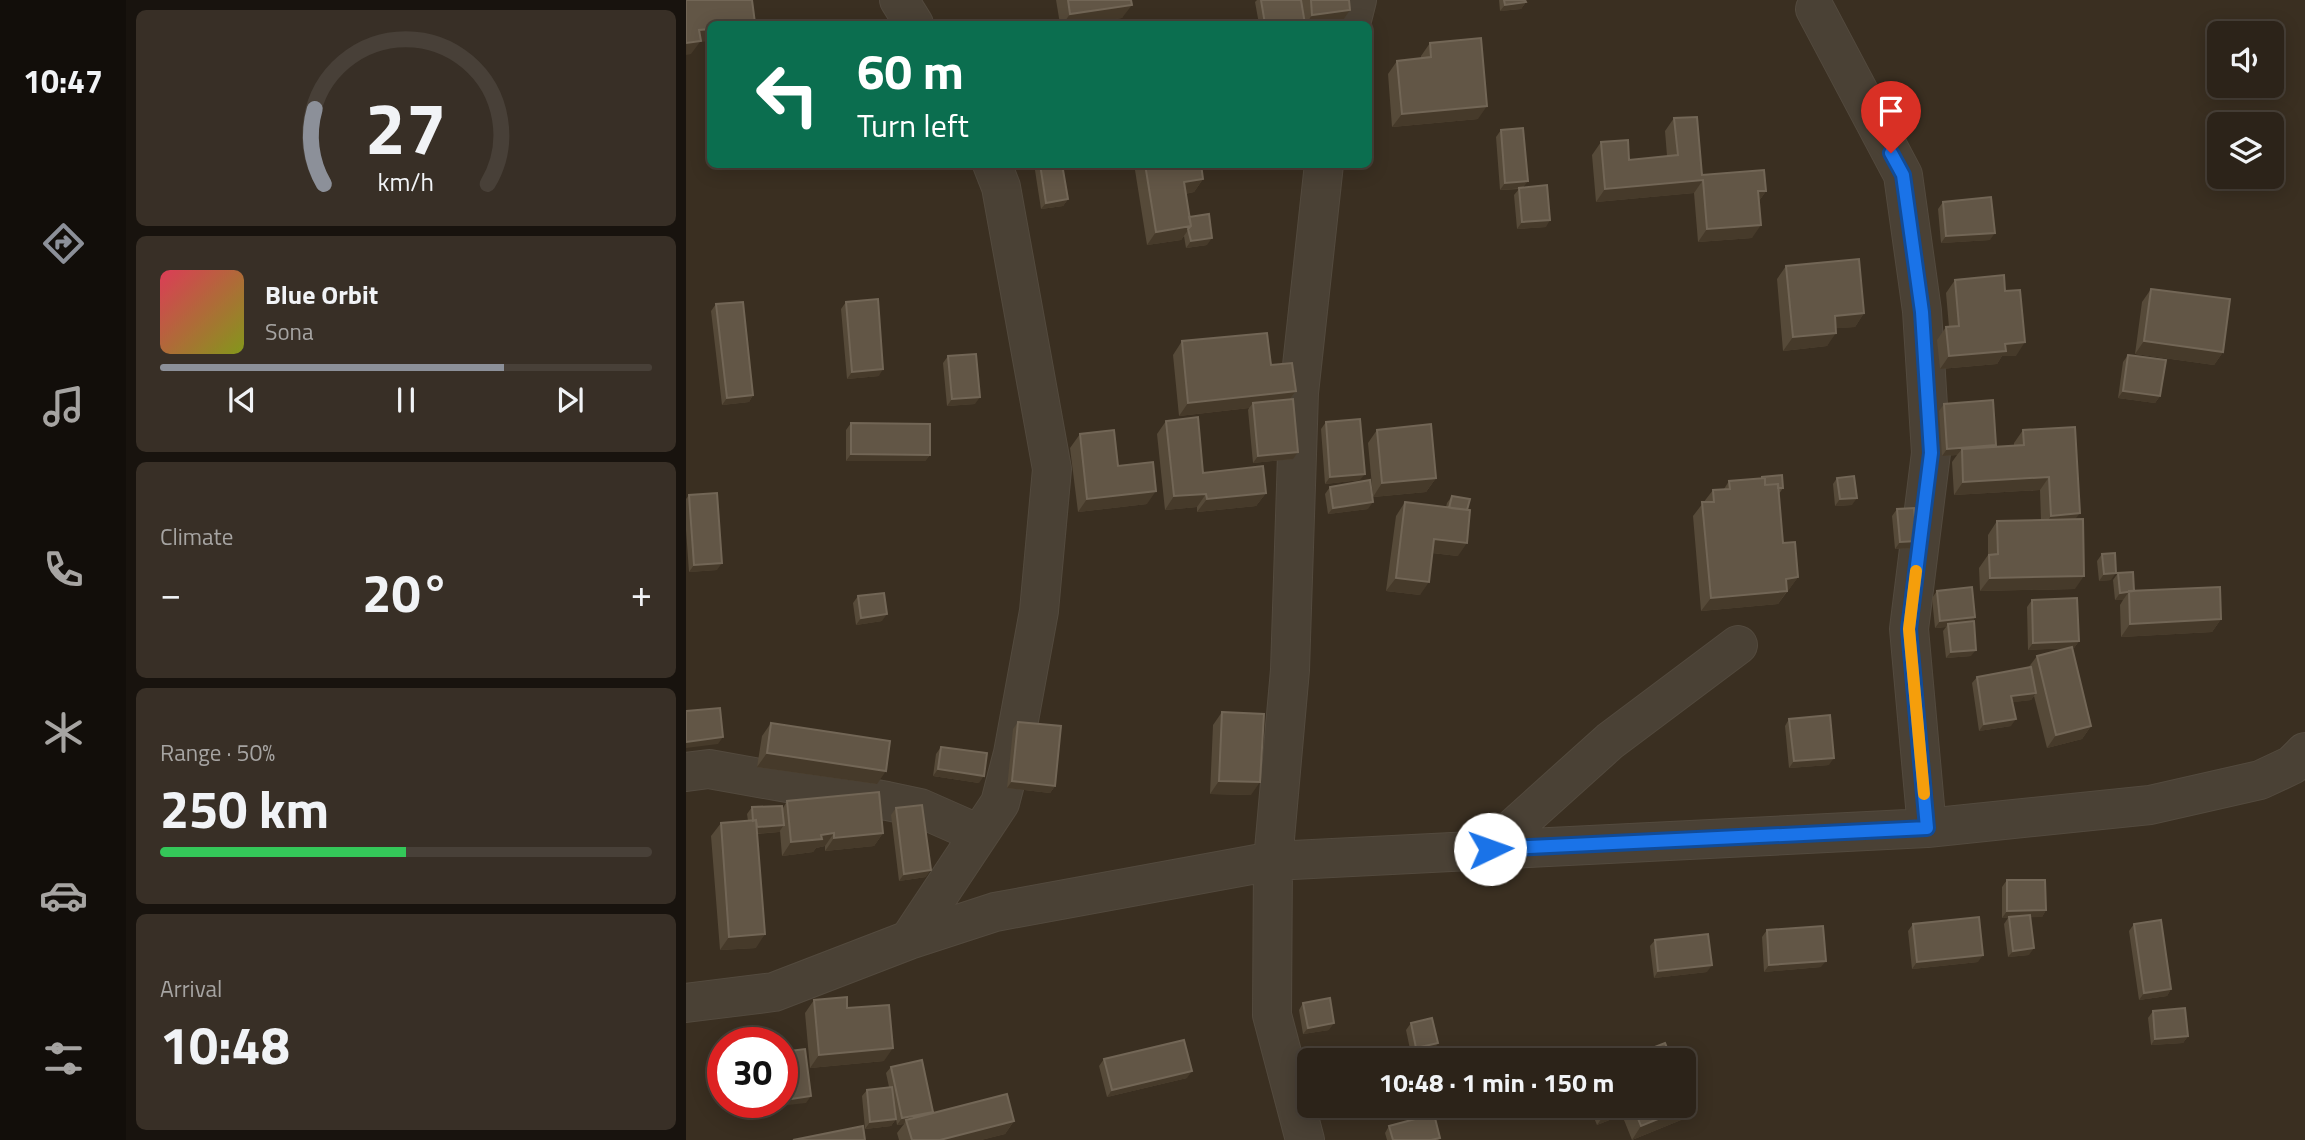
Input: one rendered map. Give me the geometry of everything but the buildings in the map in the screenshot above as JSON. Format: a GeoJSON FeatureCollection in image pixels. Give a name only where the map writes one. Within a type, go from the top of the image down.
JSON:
{"type":"FeatureCollection","features":[{"type":"Feature","properties":{"kind":"street"},"geometry":{"type":"LineString","coordinates":[[899,0],[912,21]]}},
{"type":"Feature","properties":{"kind":"street"},"geometry":{"type":"LineString","coordinates":[[1352,21],[1357,0]]}},
{"type":"Feature","properties":{"kind":"street"},"geometry":{"type":"LineString","coordinates":[[1815,9],[1903,175],[1922,312],[1931,453],[1909,629],[1927,828]]}},
{"type":"Feature","properties":{"kind":"street"},"geometry":{"type":"LineString","coordinates":[[909,940],[1000,803],[1013,754],[1039,611],[1052,469],[1001,187],[994,168]]}},
{"type":"Feature","properties":{"kind":"street"},"geometry":{"type":"LineString","coordinates":[[1306,1140],[1272,1015],[1273,861],[1290,670],[1299,393],[1324,168]]}},
{"type":"Feature","properties":{"kind":"street"},"geometry":{"type":"LineString","coordinates":[[1490,849],[1610,741],[1738,645]]}},
{"type":"Feature","properties":{"kind":"street"},"geometry":{"type":"LineString","coordinates":[[686,1003],[774,992],[909,940],[995,912],[1273,861],[1927,828],[2150,805],[2260,780],[2292,765],[2305,752]]}},
{"type":"Feature","properties":{"kind":"street"},"geometry":{"type":"LineString","coordinates":[[686,772],[709,769],[887,801],[920,808],[979,834]]}},
{"type":"Feature","properties":{"kind":"slow traffic"},"geometry":{"type":"LineString","coordinates":[[1916,571],[1909,629],[1924,794]]}},
{"type":"Feature","properties":{"kind":"route"},"geometry":{"type":"LineString","coordinates":[[1490,849],[1927,828],[1909,629],[1931,453],[1922,312],[1903,175],[1891,153]]}}]}
